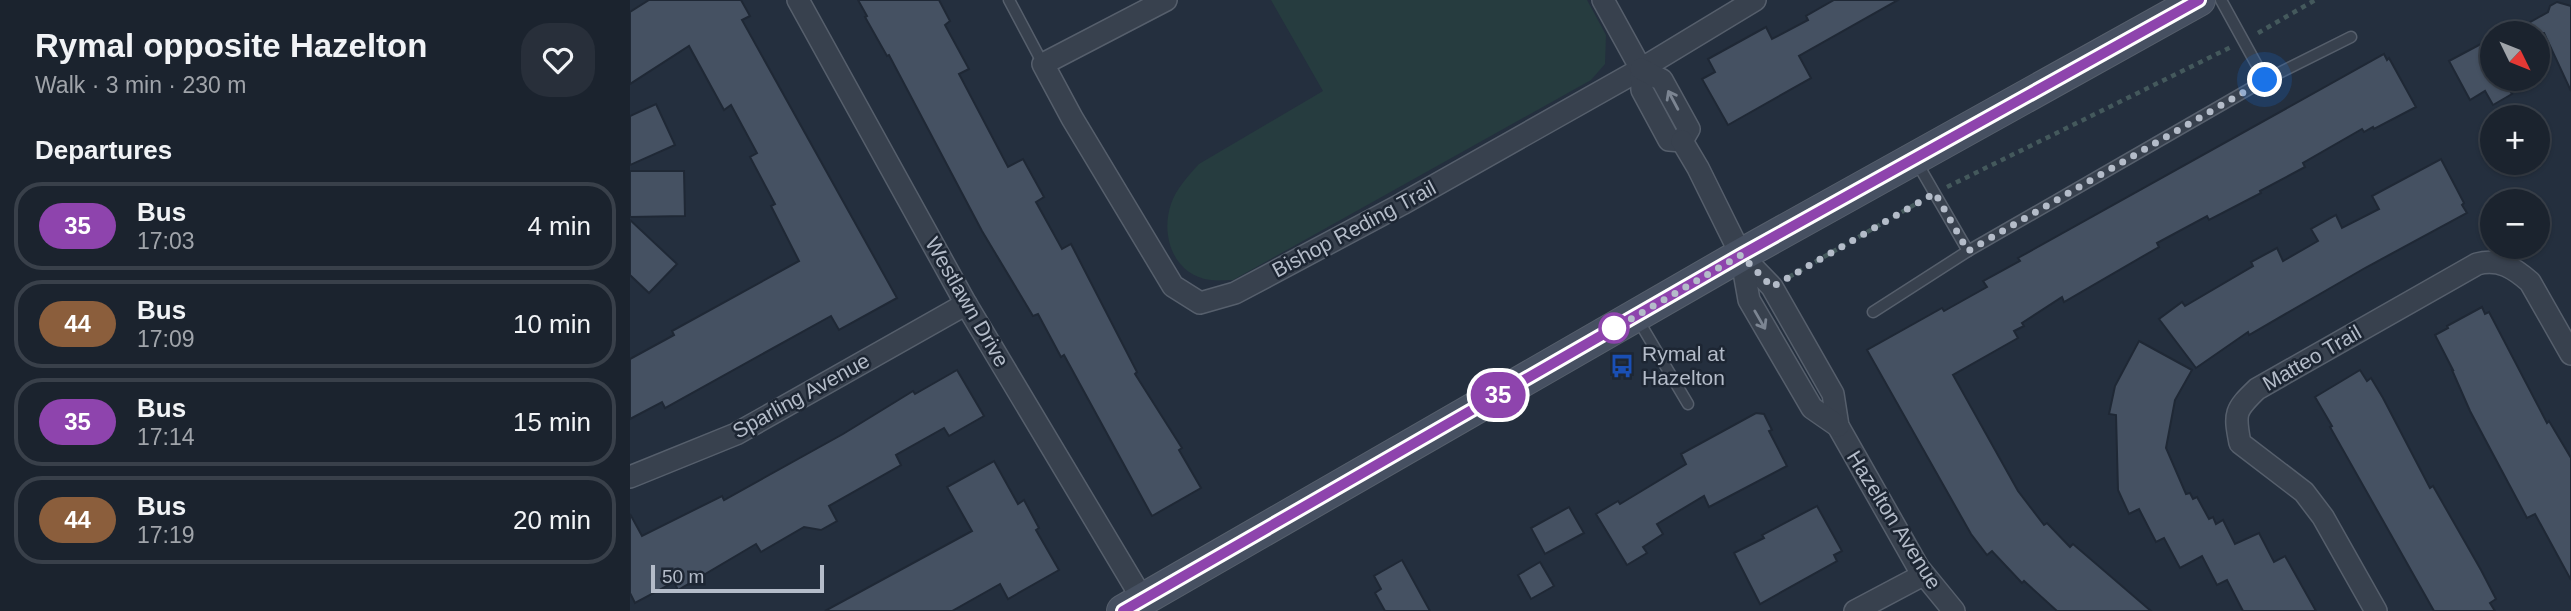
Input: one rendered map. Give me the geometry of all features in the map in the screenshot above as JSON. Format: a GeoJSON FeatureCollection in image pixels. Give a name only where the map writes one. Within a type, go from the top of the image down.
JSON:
{"type":"FeatureCollection","features":[{"type":"Feature","properties":{"kind":"main road"},"geometry":{"type":"LineString","coordinates":[[1133,606],[1741,255],[2199,0]]}},
{"type":"Feature","properties":{"kind":"street","name":"Westlawn Drive"},"geometry":{"type":"LineString","coordinates":[[798,0],[1133,606]]}},
{"type":"Feature","properties":{"kind":"street"},"geometry":{"type":"LineString","coordinates":[[1043,64],[1166,0]]}},
{"type":"Feature","properties":{"kind":"street"},"geometry":{"type":"LineString","coordinates":[[1604,0],[1641,69],[1642,90],[1658,120],[1669,140],[1682,141],[1741,255]]}},
{"type":"Feature","properties":{"kind":"street","name":"Bishop Reding Trail"},"geometry":{"type":"LineString","coordinates":[[1043,64],[1172,286],[1200,303],[1235,293],[1414,197],[1641,69],[1755,0]]}},
{"type":"Feature","properties":{"kind":"street","name":"Hazelton Avenue"},"geometry":{"type":"LineString","coordinates":[[1741,255],[1772,287],[1833,394],[1838,426],[1923,575],[1954,611]]}},
{"type":"Feature","properties":{"kind":"street","name":"Hazelton Avenue"},"geometry":{"type":"LineString","coordinates":[[1741,255],[1749,300],[1812,408],[1838,426]]}},
{"type":"Feature","properties":{"kind":"street","name":"Matteo Trail"},"geometry":{"type":"LineString","coordinates":[[2376,611],[2323,517],[2304,492],[2240,443],[2235,418],[2239,406],[2257,389],[2477,264],[2492,260],[2505,265],[2530,282],[2571,354]]}},
{"type":"Feature","properties":{"kind":"street","name":"Sparling Avenue"},"geometry":{"type":"LineString","coordinates":[[630,477],[736,433],[966,304]]}},
{"type":"Feature","properties":{"kind":"street"},"geometry":{"type":"LineString","coordinates":[[1855,611],[1923,575]]}},
{"type":"Feature","properties":{"kind":"lane"},"geometry":{"type":"LineString","coordinates":[[1009,0],[1043,64]]}},
{"type":"Feature","properties":{"kind":"lane"},"geometry":{"type":"LineString","coordinates":[[2221,0],[2265,80]]}},
{"type":"Feature","properties":{"kind":"lane"},"geometry":{"type":"LineString","coordinates":[[1873,312],[1968,251],[2265,80],[2351,37]]}},
{"type":"Feature","properties":{"kind":"lane"},"geometry":{"type":"LineString","coordinates":[[1915,159],[1968,251]]}},
{"type":"Feature","properties":{"kind":"lane"},"geometry":{"type":"LineString","coordinates":[[1635,316],[1688,404]]}},
{"type":"Feature","properties":{"kind":"path"},"geometry":{"type":"LineString","coordinates":[[1772,287],[1935,193],[2245,40],[2315,0]]}},
{"type":"Feature","properties":{"kind":"green space"},"geometry":{"type":"Polygon","coordinates":[[[1271,0],[1587,0],[1606,35],[1605,64],[1591,80],[1233,280],[1198,277],[1179,263],[1169,241],[1168,216],[1176,193],[1199,164],[1323,91],[1271,0]]]}},
{"type":"Feature","properties":{"kind":"building"},"geometry":{"type":"Polygon","coordinates":[[[649,0],[741,0],[750,16],[742,20],[897,298],[839,330],[831,316],[665,408],[662,402],[630,419],[630,359],[674,335],[672,331],[799,261],[771,206],[775,204],[750,157],[757,153],[731,105],[724,110],[689,46],[630,84],[630,12],[649,0]]]}},
{"type":"Feature","properties":{"kind":"building"},"geometry":{"type":"Polygon","coordinates":[[[858,0],[939,0],[950,21],[945,25],[969,69],[959,74],[1008,167],[1023,159],[1044,197],[1036,202],[1062,249],[1071,244],[1137,372],[1135,374],[1182,448],[1179,450],[1201,488],[1152,516],[1064,355],[1061,357],[1038,314],[1033,316],[982,231],[858,0]]]}},
{"type":"Feature","properties":{"kind":"building"},"geometry":{"type":"Polygon","coordinates":[[[1834,0],[1898,0],[1799,56],[1811,78],[1728,125],[1702,79],[1715,72],[1708,59],[1766,27],[1772,39],[1808,20],[1806,16],[1834,0]]]}},
{"type":"Feature","properties":{"kind":"building"},"geometry":{"type":"Polygon","coordinates":[[[2557,2],[2571,6],[2571,91],[2550,46],[2550,21],[2532,21],[2548,12],[2550,6],[2557,2]]]}},
{"type":"Feature","properties":{"kind":"building"},"geometry":{"type":"Polygon","coordinates":[[[2480,44],[2480,91],[2485,91],[2470,100],[2449,61],[2480,44]]]}},
{"type":"Feature","properties":{"kind":"building"},"geometry":{"type":"Polygon","coordinates":[[[2384,54],[2387,60],[2389,58],[2416,107],[2374,129],[2373,127],[2364,132],[2362,129],[2303,163],[2305,167],[2260,191],[2261,193],[2209,220],[2207,216],[2157,243],[2159,247],[2064,302],[2062,297],[2022,323],[2024,326],[2014,331],[2018,338],[1953,375],[2018,491],[2044,525],[2047,523],[2070,547],[2073,544],[2151,611],[2057,611],[2024,581],[2022,583],[1992,551],[1987,555],[1971,534],[1867,350],[1942,308],[1944,311],[1987,287],[1983,281],[2020,261],[2018,258],[2384,54]]]}},
{"type":"Feature","properties":{"kind":"building"},"geometry":{"type":"Polygon","coordinates":[[[2485,91],[2510,91],[2512,94],[2493,105],[2485,91]]]}},
{"type":"Feature","properties":{"kind":"building"},"geometry":{"type":"Polygon","coordinates":[[[656,104],[675,145],[630,165],[630,116],[656,104]]]}},
{"type":"Feature","properties":{"kind":"building"},"geometry":{"type":"Polygon","coordinates":[[[2441,159],[2467,213],[2249,335],[2248,332],[2196,368],[2159,319],[2182,302],[2185,306],[2253,266],[2251,262],[2277,248],[2283,261],[2318,241],[2311,229],[2336,215],[2342,228],[2379,209],[2372,196],[2441,159]]]}},
{"type":"Feature","properties":{"kind":"building"},"geometry":{"type":"Polygon","coordinates":[[[630,171],[684,171],[685,216],[630,217],[630,171]]]}},
{"type":"Feature","properties":{"kind":"building"},"geometry":{"type":"Polygon","coordinates":[[[630,220],[677,264],[649,293],[630,275],[630,220]]]}},
{"type":"Feature","properties":{"kind":"building"},"geometry":{"type":"Polygon","coordinates":[[[2482,307],[2485,314],[2489,312],[2547,423],[2549,421],[2571,458],[2571,580],[2535,514],[2527,518],[2470,411],[2435,335],[2482,307]]]}},
{"type":"Feature","properties":{"kind":"building"},"geometry":{"type":"Polygon","coordinates":[[[2139,341],[2192,370],[2175,400],[2166,448],[2186,494],[2190,493],[2193,499],[2197,497],[2209,519],[2213,517],[2216,524],[2223,520],[2235,544],[2259,533],[2274,562],[2285,556],[2316,611],[2243,611],[2227,580],[2217,585],[2202,556],[2180,568],[2164,538],[2156,542],[2139,509],[2129,514],[2118,490],[2116,415],[2109,414],[2115,386],[2139,341]]]}},
{"type":"Feature","properties":{"kind":"building"},"geometry":{"type":"Polygon","coordinates":[[[957,370],[984,416],[949,436],[944,428],[896,455],[901,465],[829,506],[837,521],[821,530],[804,527],[761,552],[756,544],[678,590],[674,582],[635,603],[630,593],[630,514],[642,536],[722,496],[724,500],[843,434],[913,391],[915,394],[957,370]]]}},
{"type":"Feature","properties":{"kind":"building"},"geometry":{"type":"Polygon","coordinates":[[[2360,370],[2367,381],[2371,378],[2430,488],[2433,486],[2481,570],[2496,599],[2490,603],[2495,611],[2434,611],[2330,427],[2332,426],[2315,397],[2360,370]]]}},
{"type":"Feature","properties":{"kind":"building"},"geometry":{"type":"Polygon","coordinates":[[[1756,413],[1764,414],[1772,430],[1769,431],[1787,466],[1709,507],[1704,496],[1657,524],[1663,534],[1643,547],[1647,553],[1627,565],[1596,514],[1618,501],[1620,504],[1686,464],[1681,454],[1756,413]]]}},
{"type":"Feature","properties":{"kind":"building"},"geometry":{"type":"Polygon","coordinates":[[[994,461],[1018,504],[1024,500],[1039,528],[1036,530],[1059,570],[1008,599],[1000,584],[952,611],[825,611],[972,531],[947,487],[994,461]]]}},
{"type":"Feature","properties":{"kind":"building"},"geometry":{"type":"Polygon","coordinates":[[[1817,506],[1842,551],[1834,555],[1837,561],[1760,604],[1734,553],[1817,506]]]}},
{"type":"Feature","properties":{"kind":"building"},"geometry":{"type":"Polygon","coordinates":[[[1569,507],[1584,533],[1545,554],[1531,528],[1569,507]]]}},
{"type":"Feature","properties":{"kind":"building"},"geometry":{"type":"Polygon","coordinates":[[[1402,560],[1430,611],[1385,611],[1375,593],[1381,589],[1374,576],[1402,560]]]}},
{"type":"Feature","properties":{"kind":"building"},"geometry":{"type":"Polygon","coordinates":[[[1540,562],[1554,586],[1531,599],[1518,575],[1540,562]]]}},
{"type":"Feature","properties":{"kind":"bus line","name":"35"},"geometry":{"type":"LineString","coordinates":[[1123,611],[1741,255],[2199,0]]}},
{"type":"Feature","properties":{"kind":"place","name":"Rymal at Hazelton"},"geometry":{"type":"Point","coordinates":[1622,366]}},
{"type":"Feature","properties":{"kind":"route"},"geometry":{"type":"LineString","coordinates":[[1614,328],[1612,330],[1741,255],[1772,287],[1935,193],[1968,251],[2265,80]]}}]}
